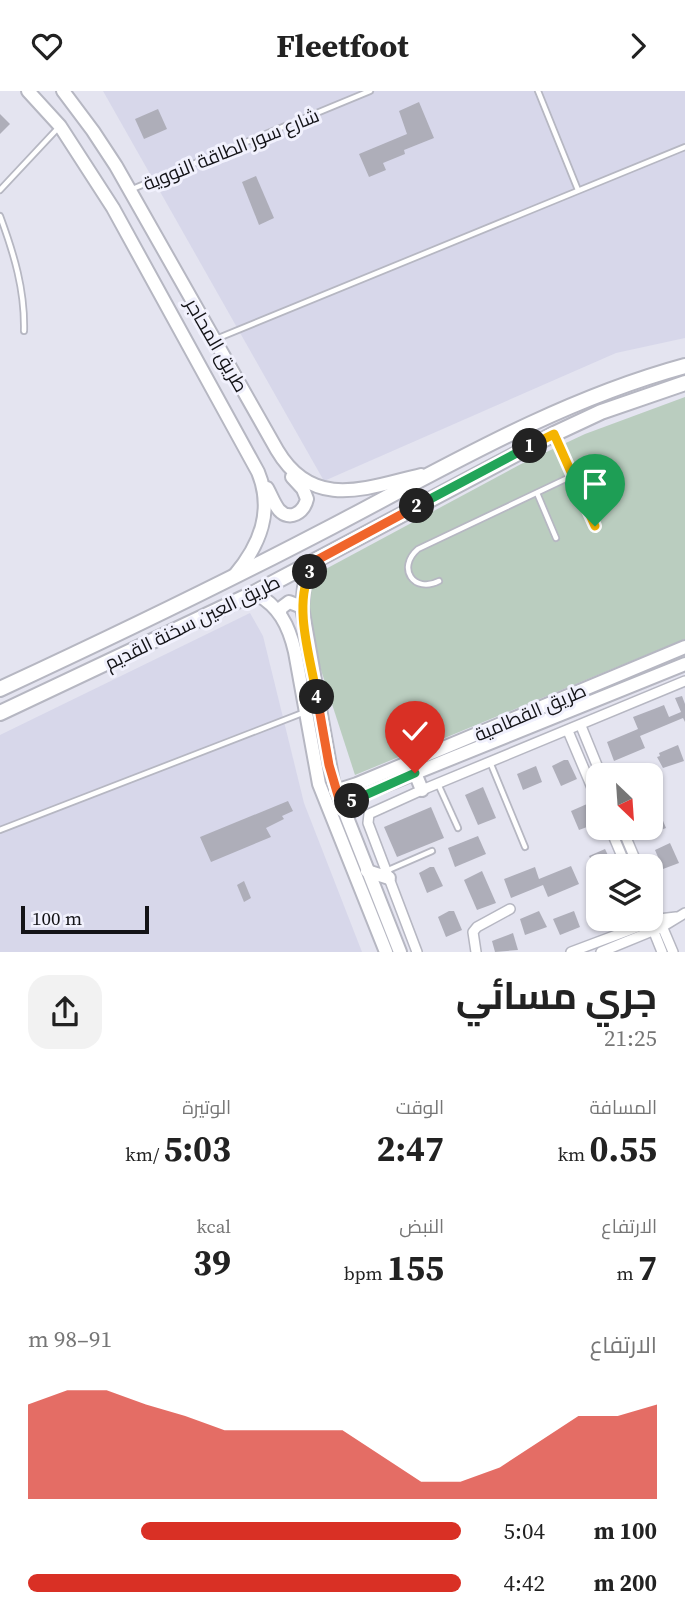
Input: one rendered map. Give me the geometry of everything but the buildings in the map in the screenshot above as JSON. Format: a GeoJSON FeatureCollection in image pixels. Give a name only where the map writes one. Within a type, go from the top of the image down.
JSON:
{"type":"FeatureCollection","features":[{"type":"Feature","properties":{"kind":"main road","name":"طريق العين سخنة القديم"},"geometry":{"type":"LineString","coordinates":[[0,689],[231,579],[549,415],[608,391],[685,366]]}},
{"type":"Feature","properties":{"kind":"main road","name":"طريق العين سخنة القديم"},"geometry":{"type":"LineString","coordinates":[[0,713],[254,593],[554,434],[601,412],[685,383]]}},
{"type":"Feature","properties":{"kind":"street","name":"طريق المحاجر"},"geometry":{"type":"LineString","coordinates":[[29,91],[60,127],[113,208],[258,472],[265,498],[264,526],[250,554],[231,579]]}},
{"type":"Feature","properties":{"kind":"street","name":"طريق المحاجر"},"geometry":{"type":"LineString","coordinates":[[63,91],[93,131],[130,190],[214,340],[292,471],[314,485],[339,491],[352,491],[435,472]]}},
{"type":"Feature","properties":{"kind":"street"},"geometry":{"type":"LineString","coordinates":[[258,472],[279,509],[288,515],[298,513],[305,505],[306,494],[284,461]]}},
{"type":"Feature","properties":{"kind":"street"},"geometry":{"type":"LineString","coordinates":[[317,560],[307,577],[302,607],[335,791],[400,952]]}},
{"type":"Feature","properties":{"kind":"street"},"geometry":{"type":"LineString","coordinates":[[254,593],[264,597],[280,612],[293,642],[315,767],[324,800],[386,952]]}},
{"type":"Feature","properties":{"kind":"street"},"geometry":{"type":"LineString","coordinates":[[280,612],[284,604],[289,602],[302,607]]}},
{"type":"Feature","properties":{"kind":"street","name":"طريق القطامية"},"geometry":{"type":"LineString","coordinates":[[335,791],[685,647]]}},
{"type":"Feature","properties":{"kind":"street","name":"طريق القطامية"},"geometry":{"type":"LineString","coordinates":[[342,809],[361,795],[685,664]]}},
{"type":"Feature","properties":{"kind":"street"},"geometry":{"type":"LineString","coordinates":[[417,952],[368,823],[369,814],[685,681]]}},
{"type":"Feature","properties":{"kind":"street"},"geometry":{"type":"LineString","coordinates":[[581,726],[596,763]]}},
{"type":"Feature","properties":{"kind":"street"},"geometry":{"type":"LineString","coordinates":[[568,731],[586,774]]}},
{"type":"Feature","properties":{"kind":"street"},"geometry":{"type":"LineString","coordinates":[[415,773],[422,790]]}},
{"type":"Feature","properties":{"kind":"street"},"geometry":{"type":"LineString","coordinates":[[367,871],[387,875]]}},
{"type":"Feature","properties":{"kind":"street"},"geometry":{"type":"LineString","coordinates":[[476,952],[473,932],[477,927],[510,909]]}},
{"type":"Feature","properties":{"kind":"street"},"geometry":{"type":"LineString","coordinates":[[663,921],[680,915]]}},
{"type":"Feature","properties":{"kind":"street"},"geometry":{"type":"LineString","coordinates":[[571,952],[634,931]]}},
{"type":"Feature","properties":{"kind":"street"},"geometry":{"type":"LineString","coordinates":[[601,952],[642,931]]}},
{"type":"Feature","properties":{"kind":"street"},"geometry":{"type":"LineString","coordinates":[[657,931],[662,952]]}},
{"type":"Feature","properties":{"kind":"street"},"geometry":{"type":"LineString","coordinates":[[660,931],[673,952]]}},
{"type":"Feature","properties":{"kind":"lane","name":"شارع سور الطاقة النووية"},"geometry":{"type":"LineString","coordinates":[[130,190],[370,91]]}},
{"type":"Feature","properties":{"kind":"lane"},"geometry":{"type":"LineString","coordinates":[[538,91],[578,190]]}},
{"type":"Feature","properties":{"kind":"lane"},"geometry":{"type":"LineString","coordinates":[[0,190],[60,127]]}},
{"type":"Feature","properties":{"kind":"lane"},"geometry":{"type":"LineString","coordinates":[[214,340],[685,147]]}},
{"type":"Feature","properties":{"kind":"lane"},"geometry":{"type":"LineString","coordinates":[[0,216],[15,256],[21,284],[24,331]]}},
{"type":"Feature","properties":{"kind":"lane"},"geometry":{"type":"LineString","coordinates":[[554,434],[595,526]]}},
{"type":"Feature","properties":{"kind":"lane"},"geometry":{"type":"LineString","coordinates":[[439,581],[431,586],[414,581],[408,564],[418,549],[572,476]]}},
{"type":"Feature","properties":{"kind":"lane"},"geometry":{"type":"LineString","coordinates":[[537,493],[556,538]]}},
{"type":"Feature","properties":{"kind":"lane"},"geometry":{"type":"LineString","coordinates":[[0,830],[306,711]]}},
{"type":"Feature","properties":{"kind":"lane"},"geometry":{"type":"LineString","coordinates":[[490,762],[525,847]]}},
{"type":"Feature","properties":{"kind":"lane"},"geometry":{"type":"LineString","coordinates":[[438,783],[458,828]]}},
{"type":"Feature","properties":{"kind":"lane"},"geometry":{"type":"LineString","coordinates":[[387,875],[432,851]]}},
{"type":"Feature","properties":{"kind":"shaded area"},"geometry":{"type":"Polygon","coordinates":[[[103,91],[685,91],[685,338],[616,353],[324,481],[103,91]]]}},
{"type":"Feature","properties":{"kind":"shaded area"},"geometry":{"type":"Polygon","coordinates":[[[250,613],[263,636],[304,803],[362,952],[0,952],[0,735],[250,613]]]}},
{"type":"Feature","properties":{"kind":"green space"},"geometry":{"type":"Polygon","coordinates":[[[685,397],[685,639],[355,775],[308,630],[310,594],[314,581],[322,571],[523,463],[585,434],[685,397]]]}},
{"type":"Feature","properties":{"kind":"route"},"geometry":{"type":"LineString","coordinates":[[415,773],[361,795],[342,809],[329,765],[302,607],[307,577],[317,560],[554,434],[595,526]]}}]}
